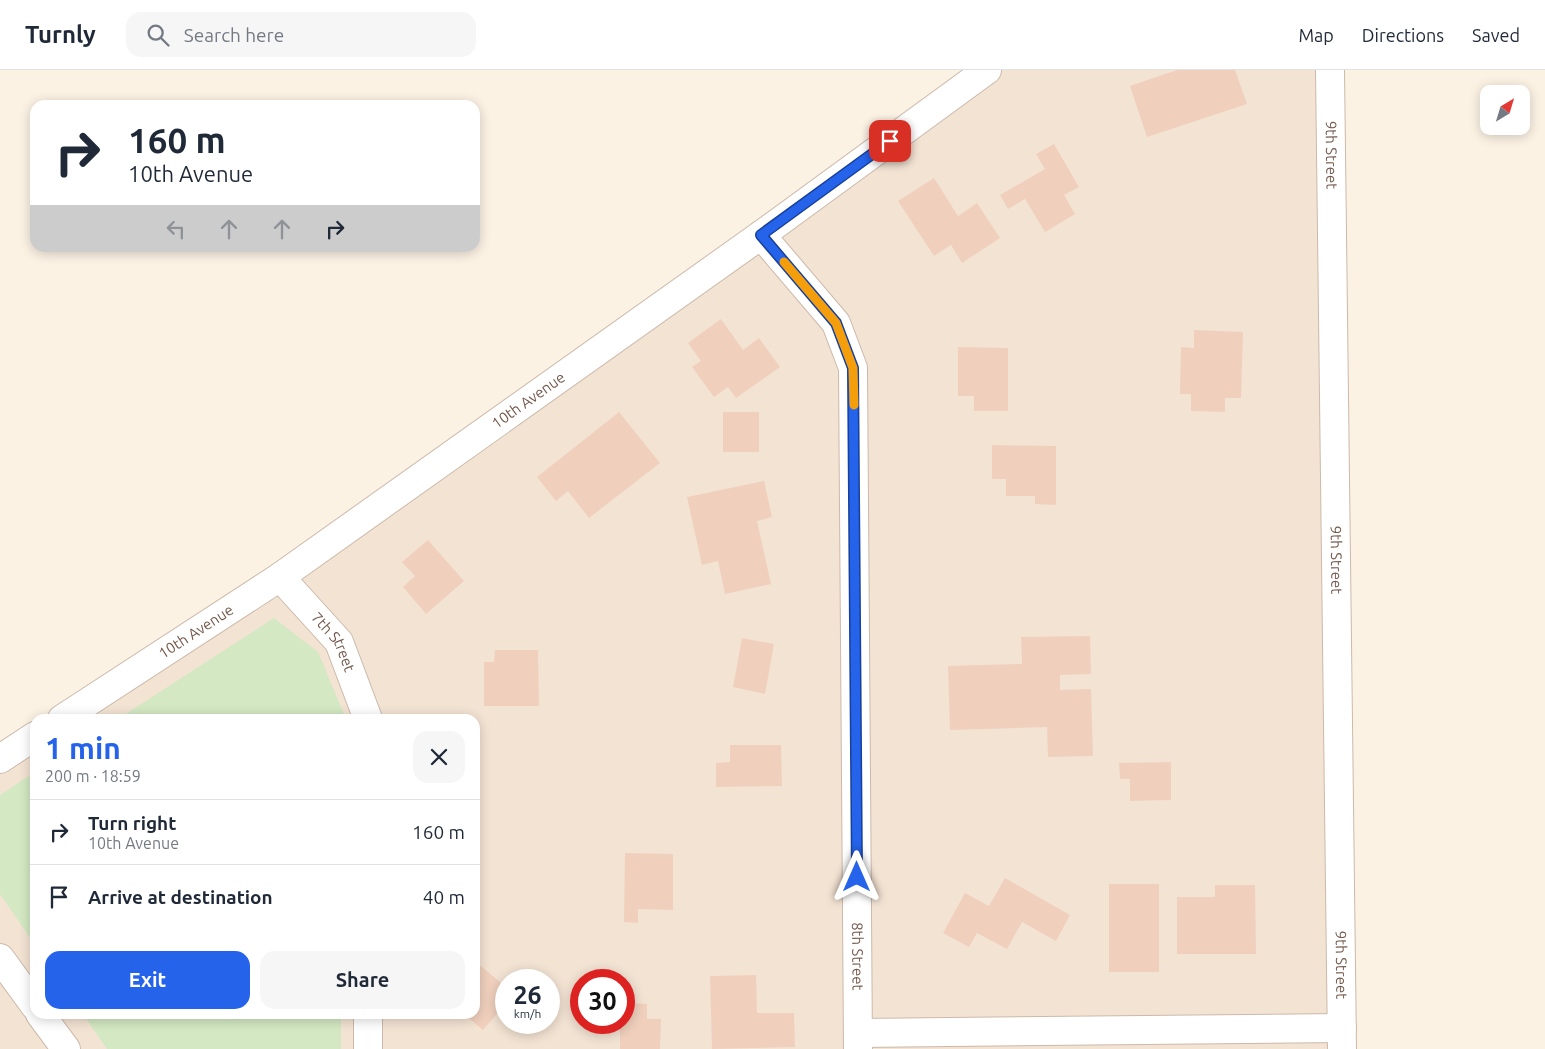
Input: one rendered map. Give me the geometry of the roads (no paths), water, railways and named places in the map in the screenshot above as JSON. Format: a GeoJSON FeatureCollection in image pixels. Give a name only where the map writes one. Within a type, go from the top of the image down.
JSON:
{"type":"FeatureCollection","features":[{"type":"Feature","properties":{"kind":"street","name":"10th Avenue"},"geometry":{"type":"LineString","coordinates":[[70,714],[280,577],[761,235],[987,70]]}},
{"type":"Feature","properties":{"kind":"street","name":"9th Street"},"geometry":{"type":"LineString","coordinates":[[1330,70],[1342,1038]]}},
{"type":"Feature","properties":{"kind":"street","name":"8th Street"},"geometry":{"type":"LineString","coordinates":[[761,235],[836,323],[853,368],[858,1041]]}},
{"type":"Feature","properties":{"kind":"street","name":"7th Street"},"geometry":{"type":"LineString","coordinates":[[280,577],[339,642],[366,714]]}},
{"type":"Feature","properties":{"kind":"street"},"geometry":{"type":"LineString","coordinates":[[0,759],[30,739]]}},
{"type":"Feature","properties":{"kind":"street"},"geometry":{"type":"LineString","coordinates":[[0,958],[30,999]]}},
{"type":"Feature","properties":{"kind":"street"},"geometry":{"type":"LineString","coordinates":[[44,1019],[66,1049]]}},
{"type":"Feature","properties":{"kind":"street"},"geometry":{"type":"LineString","coordinates":[[368,1019],[368,1049]]}},
{"type":"Feature","properties":{"kind":"street"},"geometry":{"type":"LineString","coordinates":[[858,1041],[1342,1038]]}}]}
